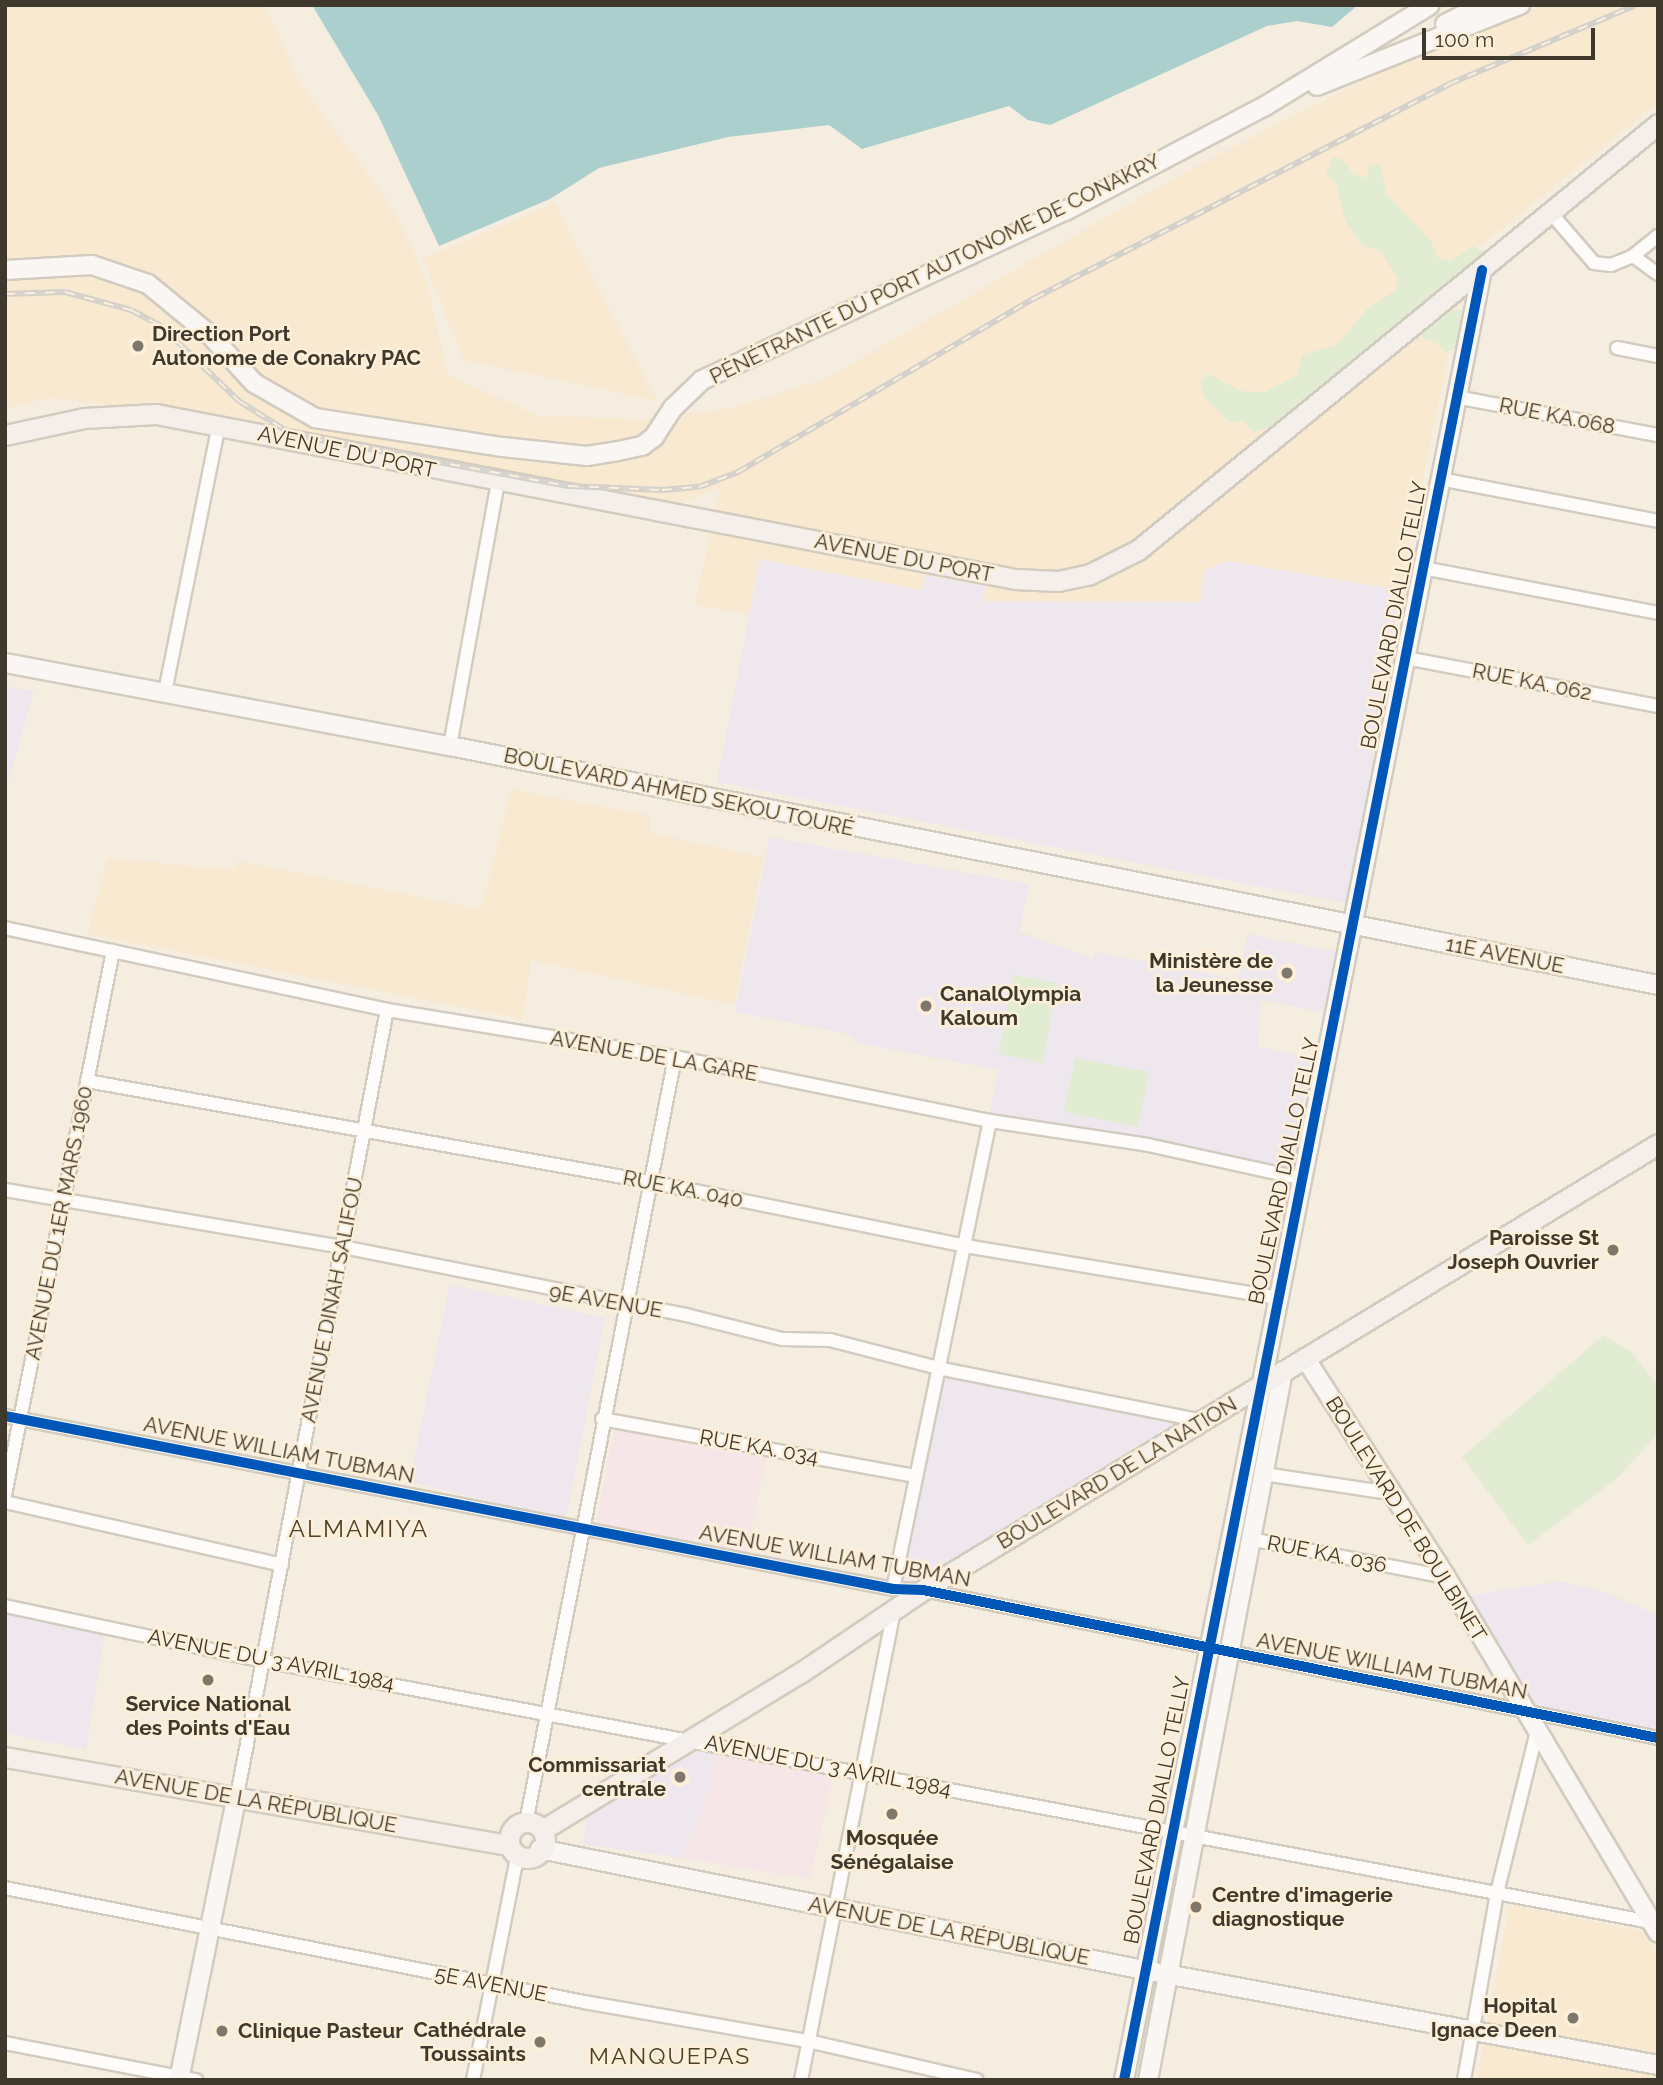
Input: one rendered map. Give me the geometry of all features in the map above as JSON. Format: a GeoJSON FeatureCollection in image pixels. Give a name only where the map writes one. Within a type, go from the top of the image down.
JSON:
{"type":"FeatureCollection","features":[{"type":"Feature","properties":{"kind":"main road","name":"AVENUE DU PORT"},"geometry":{"type":"LineString","coordinates":[[5,435],[114,415],[156,414],[498,482],[1015,579],[1058,581],[1090,574],[1138,550],[1482,271],[1658,124]]}},
{"type":"Feature","properties":{"kind":"main road","name":"BOULEVARD DE LA NATION"},"geometry":{"type":"LineString","coordinates":[[512,1851],[535,1826],[692,1740],[894,1612],[923,1590],[1658,1144]]}},
{"type":"Feature","properties":{"kind":"main road","name":"AVENUE DE LA RÉPUBLIQUE"},"geometry":{"type":"LineString","coordinates":[[5,1757],[237,1796],[512,1851]]}},
{"type":"Feature","properties":{"kind":"main road"},"geometry":{"type":"LineString","coordinates":[[512,1851],[528,1858],[540,1849],[546,1840],[535,1826]]}},
{"type":"Feature","properties":{"kind":"street"},"geometry":{"type":"LineString","coordinates":[[1369,46],[1430,5]]}},
{"type":"Feature","properties":{"kind":"street"},"geometry":{"type":"LineString","coordinates":[[1265,106],[1443,5]]}},
{"type":"Feature","properties":{"kind":"street"},"geometry":{"type":"LineString","coordinates":[[1332,80],[1483,5]]}},
{"type":"Feature","properties":{"kind":"street"},"geometry":{"type":"LineString","coordinates":[[1265,106],[1520,5]]}},
{"type":"Feature","properties":{"kind":"street","name":"PÉNÉTRANTE DU PORT AUTONOME DE CONAKRY"},"geometry":{"type":"LineString","coordinates":[[5,270],[92,265],[148,284],[210,335],[254,383],[315,418],[587,456],[642,446],[702,380],[1065,211],[1265,106]]}},
{"type":"Feature","properties":{"kind":"street"},"geometry":{"type":"LineString","coordinates":[[1550,212],[1594,263],[1611,265],[1633,256],[1658,236]]}},
{"type":"Feature","properties":{"kind":"street"},"geometry":{"type":"LineString","coordinates":[[1633,256],[1658,274]]}},
{"type":"Feature","properties":{"kind":"street","name":"BOULEVARD DIALLO TELLY"},"geometry":{"type":"LineString","coordinates":[[1124,2080],[1482,271]]}},
{"type":"Feature","properties":{"kind":"street"},"geometry":{"type":"LineString","coordinates":[[1616,348],[1658,356]]}},
{"type":"Feature","properties":{"kind":"street","name":"RUE KA.068"},"geometry":{"type":"LineString","coordinates":[[1456,397],[1658,435]]}},
{"type":"Feature","properties":{"kind":"street"},"geometry":{"type":"LineString","coordinates":[[165,692],[219,425]]}},
{"type":"Feature","properties":{"kind":"street"},"geometry":{"type":"LineString","coordinates":[[1440,479],[1658,521]]}},
{"type":"Feature","properties":{"kind":"street"},"geometry":{"type":"LineString","coordinates":[[450,746],[498,482]]}},
{"type":"Feature","properties":{"kind":"street"},"geometry":{"type":"LineString","coordinates":[[1423,568],[1658,613]]}},
{"type":"Feature","properties":{"kind":"street","name":"RUE KA. 062"},"geometry":{"type":"LineString","coordinates":[[1406,658],[1658,706]]}},
{"type":"Feature","properties":{"kind":"street","name":"BOULEVARD AHMED SEKOU TOURÉ"},"geometry":{"type":"LineString","coordinates":[[5,663],[450,746],[1352,925]]}},
{"type":"Feature","properties":{"kind":"street","name":"11E AVENUE"},"geometry":{"type":"LineString","coordinates":[[1352,925],[1658,985]]}},
{"type":"Feature","properties":{"kind":"street","name":"AVENUE DE LA GARE"},"geometry":{"type":"LineString","coordinates":[[5,928],[387,1010],[675,1057],[990,1121],[1148,1144],[1304,1179]]}},
{"type":"Feature","properties":{"kind":"street","name":"AVENUE DU 1ER MARS 1960"},"geometry":{"type":"LineString","coordinates":[[5,1495],[113,951]]}},
{"type":"Feature","properties":{"kind":"street","name":"AVENUE DINAH SALIFOU"},"geometry":{"type":"LineString","coordinates":[[237,1796],[387,1010]]}},
{"type":"Feature","properties":{"kind":"street"},"geometry":{"type":"LineString","coordinates":[[535,1826],[545,1711],[675,1057]]}},
{"type":"Feature","properties":{"kind":"street","name":"RUE KA. 040"},"geometry":{"type":"LineString","coordinates":[[87,1081],[651,1182],[965,1246],[1278,1298]]}},
{"type":"Feature","properties":{"kind":"street"},"geometry":{"type":"LineString","coordinates":[[893,1589],[990,1121]]}},
{"type":"Feature","properties":{"kind":"street","name":"9E AVENUE"},"geometry":{"type":"LineString","coordinates":[[5,1190],[343,1247],[782,1339],[830,1340],[938,1368],[1203,1421]]}},
{"type":"Feature","properties":{"kind":"street","name":"BOULEVARD DE BOULBINET"},"geometry":{"type":"LineString","coordinates":[[1305,1358],[1446,1577],[1654,1927]]}},
{"type":"Feature","properties":{"kind":"street","name":"BOULEVARD DIALLO TELLY"},"geometry":{"type":"LineString","coordinates":[[1148,2080],[1283,1371]]}},
{"type":"Feature","properties":{"kind":"street","name":"AVENUE WILLIAM TUBMAN"},"geometry":{"type":"LineString","coordinates":[[5,1416],[893,1589],[923,1590],[1658,1738]]}},
{"type":"Feature","properties":{"kind":"street","name":"RUE KA. 034"},"geometry":{"type":"LineString","coordinates":[[602,1419],[916,1476]]}},
{"type":"Feature","properties":{"kind":"street"},"geometry":{"type":"LineString","coordinates":[[1264,1474],[1390,1493]]}},
{"type":"Feature","properties":{"kind":"street"},"geometry":{"type":"LineString","coordinates":[[5,1502],[282,1565]]}},
{"type":"Feature","properties":{"kind":"street","name":"RUE KA. 036"},"geometry":{"type":"LineString","coordinates":[[1250,1539],[1446,1577]]}},
{"type":"Feature","properties":{"kind":"street","name":"AVENUE DU 3 AVRIL 1984"},"geometry":{"type":"LineString","coordinates":[[5,1606],[264,1661],[545,1711],[1497,1893],[1654,1927]]}},
{"type":"Feature","properties":{"kind":"street"},"geometry":{"type":"LineString","coordinates":[[801,2080],[894,1612]]}},
{"type":"Feature","properties":{"kind":"street"},"geometry":{"type":"LineString","coordinates":[[1464,2080],[1497,1893],[1537,1731]]}},
{"type":"Feature","properties":{"kind":"street"},"geometry":{"type":"LineString","coordinates":[[5,2043],[185,2079],[208,1931],[237,1796]]}},
{"type":"Feature","properties":{"kind":"street","name":"AVENUE DE LA RÉPUBLIQUE"},"geometry":{"type":"LineString","coordinates":[[540,1849],[1144,1970],[1654,2066]]}},
{"type":"Feature","properties":{"kind":"street"},"geometry":{"type":"LineString","coordinates":[[473,2080],[492,1983],[512,1851]]}},
{"type":"Feature","properties":{"kind":"street","name":"5E AVENUE"},"geometry":{"type":"LineString","coordinates":[[5,1888],[208,1931],[808,2041],[977,2080]]}},
{"type":"Feature","properties":{"kind":"shaded area"},"geometry":{"type":"Polygon","coordinates":[[[5,5],[265,5],[300,83],[390,204],[414,252],[427,282],[447,374],[538,416],[648,419],[731,408],[825,379],[1196,166],[1403,61],[1544,5],[1658,5],[1658,103],[1469,255],[1400,590],[1227,561],[1203,571],[1201,602],[983,601],[986,586],[925,575],[922,590],[760,559],[748,614],[695,605],[720,488],[674,505],[225,419],[49,398],[5,409],[5,5]]]}},
{"type":"Feature","properties":{"kind":"shaded area"},"geometry":{"type":"Polygon","coordinates":[[[555,203],[657,401],[464,360],[423,259],[555,203]]]}},
{"type":"Feature","properties":{"kind":"shaded area"},"geometry":{"type":"Polygon","coordinates":[[[760,559],[921,590],[924,575],[987,586],[984,601],[1200,601],[1203,570],[1227,561],[1400,590],[1350,904],[717,782],[760,559]]]}},
{"type":"Feature","properties":{"kind":"shaded area"},"geometry":{"type":"Polygon","coordinates":[[[5,686],[34,691],[5,794],[5,686]]]}},
{"type":"Feature","properties":{"kind":"shaded area"},"geometry":{"type":"Polygon","coordinates":[[[511,789],[651,816],[649,833],[763,857],[734,1005],[531,960],[523,1019],[88,934],[108,858],[235,870],[237,861],[481,909],[511,789]]]}},
{"type":"Feature","properties":{"kind":"shaded area"},"geometry":{"type":"Polygon","coordinates":[[[770,837],[1029,884],[1020,932],[1092,958],[1095,952],[1236,979],[1234,995],[1248,934],[1337,952],[1326,1013],[1261,1000],[1258,1046],[1311,1058],[1290,1170],[990,1112],[998,1070],[852,1042],[853,1035],[735,1012],[770,837]]]}},
{"type":"Feature","properties":{"kind":"shaded area"},"geometry":{"type":"Polygon","coordinates":[[[450,1284],[605,1318],[566,1519],[409,1482],[450,1284]]]}},
{"type":"Feature","properties":{"kind":"shaded area"},"geometry":{"type":"Polygon","coordinates":[[[946,1376],[1185,1424],[912,1589],[897,1587],[946,1376]]]}},
{"type":"Feature","properties":{"kind":"shaded area"},"geometry":{"type":"Polygon","coordinates":[[[615,1427],[767,1453],[747,1554],[596,1523],[615,1427]]]}},
{"type":"Feature","properties":{"kind":"shaded area"},"geometry":{"type":"Polygon","coordinates":[[[1559,1581],[1599,1590],[1658,1615],[1658,1735],[1531,1711],[1460,1597],[1559,1581]]]}},
{"type":"Feature","properties":{"kind":"shaded area"},"geometry":{"type":"Polygon","coordinates":[[[5,1612],[105,1632],[86,1750],[5,1733],[5,1612]]]}},
{"type":"Feature","properties":{"kind":"shaded area","name":"Commissariat centrale"},"geometry":{"type":"Polygon","coordinates":[[[702,1746],[718,1751],[705,1802],[682,1858],[582,1844],[588,1812],[702,1746]]]}},
{"type":"Feature","properties":{"kind":"shaded area"},"geometry":{"type":"Polygon","coordinates":[[[718,1751],[834,1773],[810,1879],[682,1858],[705,1802],[718,1751]]]}},
{"type":"Feature","properties":{"kind":"shaded area","name":"Hopital Ignace Deen"},"geometry":{"type":"Polygon","coordinates":[[[1510,1905],[1645,1932],[1658,1956],[1658,2080],[1476,2080],[1510,1905]]]}},
{"type":"Feature","properties":{"kind":"green space"},"geometry":{"type":"Polygon","coordinates":[[[1333,157],[1343,160],[1353,174],[1368,178],[1368,168],[1380,163],[1387,195],[1431,241],[1439,258],[1450,261],[1474,246],[1486,253],[1444,308],[1463,311],[1459,347],[1445,352],[1437,343],[1424,339],[1420,331],[1281,425],[1253,432],[1243,421],[1229,422],[1204,397],[1200,384],[1207,373],[1241,391],[1265,392],[1297,376],[1302,355],[1337,345],[1367,309],[1396,290],[1397,278],[1382,253],[1360,243],[1345,220],[1336,183],[1326,174],[1333,157]]]}},
{"type":"Feature","properties":{"kind":"green space"},"geometry":{"type":"Polygon","coordinates":[[[1013,975],[1057,983],[1043,1063],[999,1054],[1013,975]]]}},
{"type":"Feature","properties":{"kind":"green space"},"geometry":{"type":"Polygon","coordinates":[[[1075,1058],[1149,1072],[1138,1127],[1064,1112],[1075,1058]]]}},
{"type":"Feature","properties":{"kind":"green space"},"geometry":{"type":"Polygon","coordinates":[[[1604,1335],[1631,1352],[1658,1386],[1658,1434],[1616,1479],[1528,1545],[1462,1457],[1604,1335]]]}},
{"type":"Feature","properties":{"kind":"water"},"geometry":{"type":"Polygon","coordinates":[[[312,5],[1358,5],[1332,27],[1297,21],[1267,26],[1050,125],[1028,120],[1009,106],[862,149],[829,125],[728,137],[599,168],[550,199],[439,246],[378,115],[312,5]]]}},
{"type":"Feature","properties":{"kind":"railway"},"geometry":{"type":"LineString","coordinates":[[5,294],[65,292],[131,310],[161,326],[239,401],[293,435],[569,486],[662,490],[699,487],[738,472],[1035,298],[1449,84],[1636,5]]}},
{"type":"Feature","properties":{"kind":"cycle path"},"geometry":{"type":"LineString","coordinates":[[1124,2080],[1482,270]]}},
{"type":"Feature","properties":{"kind":"cycle path"},"geometry":{"type":"LineString","coordinates":[[5,1416],[893,1589],[923,1590],[1658,1738]]}},
{"type":"Feature","properties":{"kind":"place","name":"Direction Port Autonome de Conakry PAC"},"geometry":{"type":"Point","coordinates":[138,346]}},
{"type":"Feature","properties":{"kind":"place","name":"Ministère de la Jeunesse"},"geometry":{"type":"Point","coordinates":[1287,973]}},
{"type":"Feature","properties":{"kind":"place","name":"CanalOlympia Kaloum"},"geometry":{"type":"Point","coordinates":[926,1006]}},
{"type":"Feature","properties":{"kind":"place","name":"Paroisse St Joseph Ouvrier"},"geometry":{"type":"Point","coordinates":[1613,1250]}},
{"type":"Feature","properties":{"kind":"place","name":"Service National des Points d'Eau"},"geometry":{"type":"Point","coordinates":[208,1680]}},
{"type":"Feature","properties":{"kind":"place","name":"Commissariat centrale"},"geometry":{"type":"Point","coordinates":[680,1777]}},
{"type":"Feature","properties":{"kind":"place","name":"Mosquée Sénégalaise"},"geometry":{"type":"Point","coordinates":[892,1814]}},
{"type":"Feature","properties":{"kind":"place","name":"Centre d'imagerie diagnostique"},"geometry":{"type":"Point","coordinates":[1196,1907]}},
{"type":"Feature","properties":{"kind":"place","name":"Hopital Ignace Deen"},"geometry":{"type":"Point","coordinates":[1573,2018]}},
{"type":"Feature","properties":{"kind":"place","name":"Clinique Pasteur"},"geometry":{"type":"Point","coordinates":[222,2031]}},
{"type":"Feature","properties":{"kind":"place","name":"Cathédrale Toussaints"},"geometry":{"type":"Point","coordinates":[540,2042]}},
{"type":"Feature","properties":{"kind":"district","name":"ALMAMIYA"},"geometry":{"type":"Point","coordinates":[359,1529]}},
{"type":"Feature","properties":{"kind":"district","name":"MANQUEPAS"},"geometry":{"type":"Point","coordinates":[670,2056]}}]}
